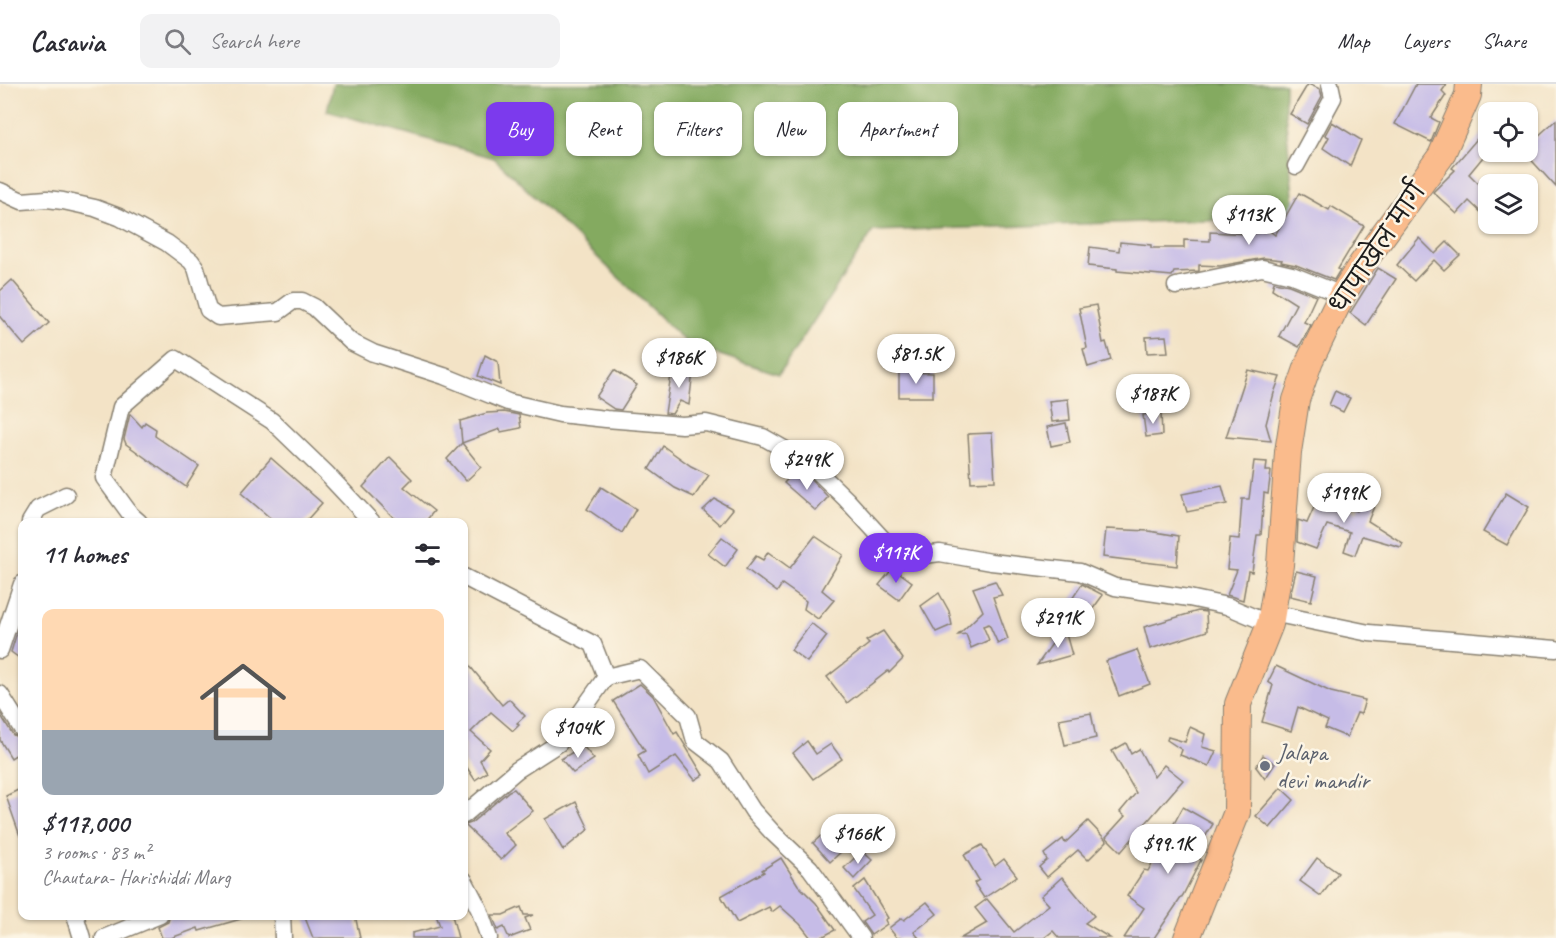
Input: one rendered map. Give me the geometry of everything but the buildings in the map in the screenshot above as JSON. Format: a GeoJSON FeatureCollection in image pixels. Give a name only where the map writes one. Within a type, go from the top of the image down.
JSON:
{"type":"FeatureCollection","features":[{"type":"Feature","properties":{"kind":"main road","name":"धापाखेल मार्ग"},"geometry":{"type":"LineString","coordinates":[[1187,938],[1237,812],[1238,704],[1271,619],[1280,566],[1288,452],[1296,400],[1310,360],[1342,295],[1360,265],[1441,156],[1468,95],[1469,84]]}},
{"type":"Feature","properties":{"kind":"street"},"geometry":{"type":"LineString","coordinates":[[1296,166],[1333,98],[1330,84]]}},
{"type":"Feature","properties":{"kind":"street"},"geometry":{"type":"LineString","coordinates":[[0,191],[22,201],[55,200],[96,208],[119,217],[167,243],[191,261],[196,268],[208,310],[218,317],[278,312],[293,301],[302,301],[314,307],[351,342],[373,353],[444,376],[507,402],[560,414],[606,419],[681,425],[706,423],[763,437],[809,463],[846,499],[900,558],[940,553],[992,562],[1080,572],[1115,587],[1151,594],[1190,597],[1271,619],[1370,633],[1556,649]]}},
{"type":"Feature","properties":{"kind":"street"},"geometry":{"type":"LineString","coordinates":[[1176,286],[1262,268],[1292,275],[1342,295]]}},
{"type":"Feature","properties":{"kind":"street"},"geometry":{"type":"LineString","coordinates":[[134,518],[104,478],[121,407],[176,359],[272,421],[368,518]]}},
{"type":"Feature","properties":{"kind":"street"},"geometry":{"type":"LineString","coordinates":[[32,518],[38,509],[66,495]]}},
{"type":"Feature","properties":{"kind":"street"},"geometry":{"type":"LineString","coordinates":[[468,579],[593,644],[606,677]]}},
{"type":"Feature","properties":{"kind":"street"},"geometry":{"type":"LineString","coordinates":[[0,650],[18,596]]}},
{"type":"Feature","properties":{"kind":"street"},"geometry":{"type":"LineString","coordinates":[[468,812],[517,770],[559,743],[606,677],[640,669],[688,716],[695,741],[721,761],[753,811],[772,833],[810,868],[861,938]]}},
{"type":"Feature","properties":{"kind":"street"},"geometry":{"type":"LineString","coordinates":[[0,694],[18,723]]}},
{"type":"Feature","properties":{"kind":"street"},"geometry":{"type":"LineString","coordinates":[[468,888],[479,909],[489,938]]}},
{"type":"Feature","properties":{"kind":"street"},"geometry":{"type":"LineString","coordinates":[[77,920],[82,938]]}},
{"type":"Feature","properties":{"kind":"street"},"geometry":{"type":"LineString","coordinates":[[104,938],[148,920]]}},
{"type":"Feature","properties":{"kind":"street"},"geometry":{"type":"LineString","coordinates":[[282,920],[283,938]]}},
{"type":"Feature","properties":{"kind":"green space"},"geometry":{"type":"Polygon","coordinates":[[[333,84],[1285,84],[1285,111],[1295,217],[873,231],[779,374],[689,345],[494,158],[487,156],[554,156],[554,102],[486,102],[486,156],[327,111],[333,84]]]}},
{"type":"Feature","properties":{"kind":"place","name":"Jalapa devi mandir"},"geometry":{"type":"Point","coordinates":[1265,766]}}]}
